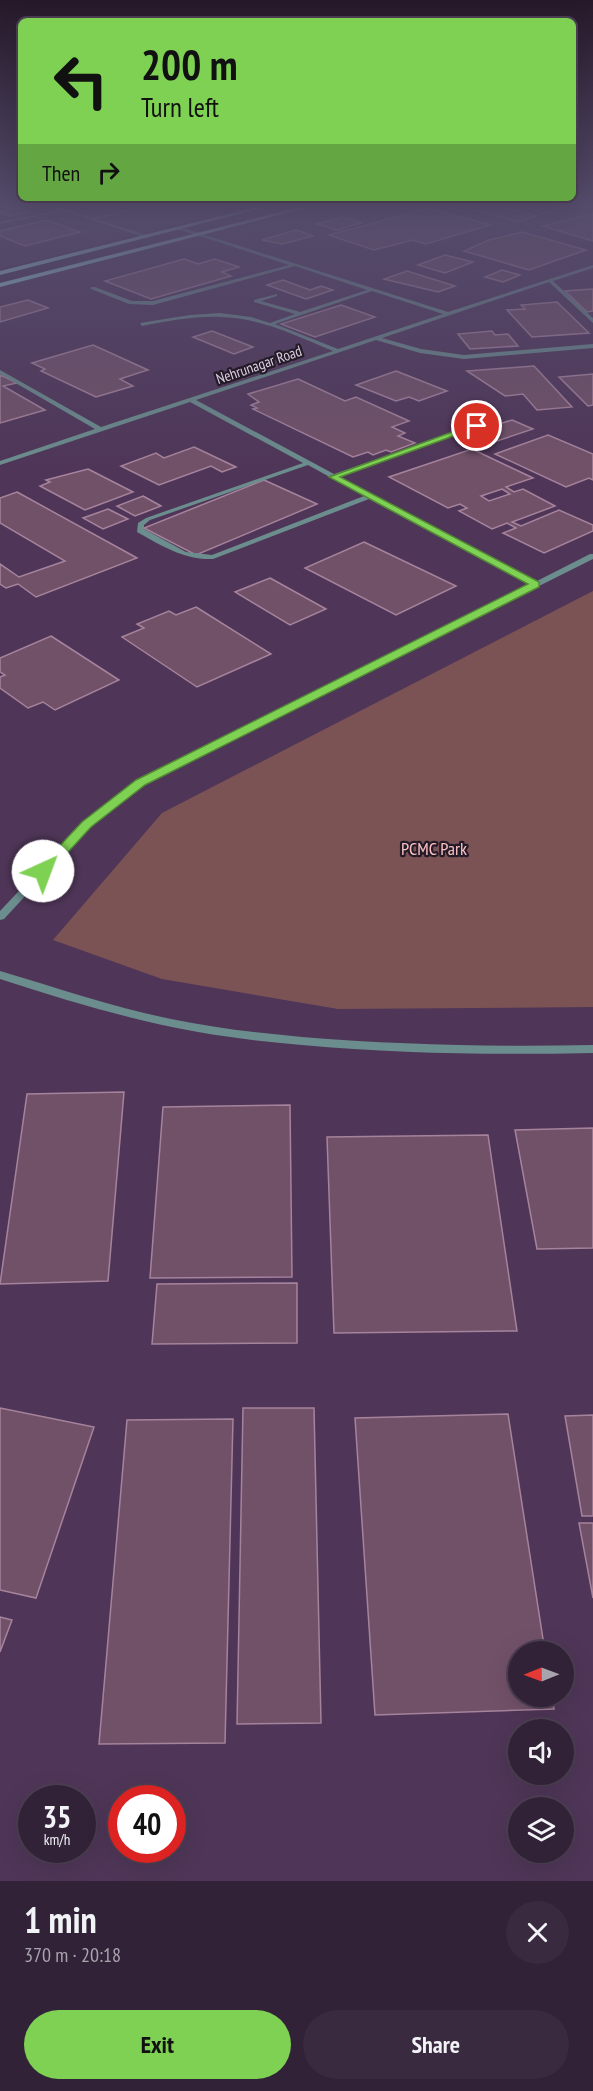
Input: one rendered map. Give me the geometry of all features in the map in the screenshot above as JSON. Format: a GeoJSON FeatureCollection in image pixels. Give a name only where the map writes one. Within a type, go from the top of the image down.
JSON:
{"type":"FeatureCollection","features":[{"type":"Feature","properties":{"kind":"street"},"geometry":{"type":"LineString","coordinates":[[100,291],[131,303],[153,303],[198,291]]}},
{"type":"Feature","properties":{"kind":"street"},"geometry":{"type":"LineString","coordinates":[[271,324],[369,291]]}},
{"type":"Feature","properties":{"kind":"street"},"geometry":{"type":"LineString","coordinates":[[374,291],[449,314]]}},
{"type":"Feature","properties":{"kind":"street","name":"Nehrunagar Road"},"geometry":{"type":"LineString","coordinates":[[0,463],[520,291]]}},
{"type":"Feature","properties":{"kind":"street"},"geometry":{"type":"LineString","coordinates":[[561,291],[593,321]]}},
{"type":"Feature","properties":{"kind":"street"},"geometry":{"type":"LineString","coordinates":[[275,295],[256,301],[301,314]]}},
{"type":"Feature","properties":{"kind":"street"},"geometry":{"type":"LineString","coordinates":[[142,324],[180,317],[221,315],[271,324],[339,351]]}},
{"type":"Feature","properties":{"kind":"street"},"geometry":{"type":"LineString","coordinates":[[376,338],[440,355],[464,357],[593,346]]}},
{"type":"Feature","properties":{"kind":"street"},"geometry":{"type":"LineString","coordinates":[[0,372],[101,430]]}},
{"type":"Feature","properties":{"kind":"street"},"geometry":{"type":"LineString","coordinates":[[191,400],[535,585]]}},
{"type":"Feature","properties":{"kind":"street"},"geometry":{"type":"LineString","coordinates":[[333,477],[497,419]]}},
{"type":"Feature","properties":{"kind":"street"},"geometry":{"type":"LineString","coordinates":[[308,463],[148,519],[140,524],[140,530],[184,555],[196,559],[213,557],[370,496]]}},
{"type":"Feature","properties":{"kind":"street"},"geometry":{"type":"LineString","coordinates":[[0,917],[86,825],[141,782],[593,556]]}},
{"type":"Feature","properties":{"kind":"street"},"geometry":{"type":"LineString","coordinates":[[0,975],[65,997],[143,1017],[228,1033],[391,1047],[509,1051],[593,1049]]}},
{"type":"Feature","properties":{"kind":"shaded area"},"geometry":{"type":"Polygon","coordinates":[[[0,291],[593,291],[593,1881],[0,1881],[0,291]]]}},
{"type":"Feature","properties":{"kind":"green space","name":"PCMC Park"},"geometry":{"type":"Polygon","coordinates":[[[593,591],[593,1007],[338,1009],[162,979],[53,940],[162,813],[593,591]]]}},
{"type":"Feature","properties":{"kind":"building"},"geometry":{"type":"Polygon","coordinates":[[[130,291],[180,291],[151,299],[130,291]]]}},
{"type":"Feature","properties":{"kind":"building"},"geometry":{"type":"Polygon","coordinates":[[[283,291],[331,291],[306,299],[283,291]]]}},
{"type":"Feature","properties":{"kind":"building"},"geometry":{"type":"Polygon","coordinates":[[[565,291],[593,291],[593,311],[587,312],[565,291]]]}},
{"type":"Feature","properties":{"kind":"building"},"geometry":{"type":"Polygon","coordinates":[[[28,300],[48,308],[0,322],[0,307],[28,300]]]}},
{"type":"Feature","properties":{"kind":"building"},"geometry":{"type":"Polygon","coordinates":[[[557,302],[589,333],[532,337],[507,310],[525,309],[521,305],[557,302]]]}},
{"type":"Feature","properties":{"kind":"building"},"geometry":{"type":"Polygon","coordinates":[[[341,305],[375,317],[315,337],[281,324],[341,305]]]}},
{"type":"Feature","properties":{"kind":"building"},"geometry":{"type":"Polygon","coordinates":[[[212,331],[253,347],[234,354],[193,337],[212,331]]]}},
{"type":"Feature","properties":{"kind":"building"},"geometry":{"type":"Polygon","coordinates":[[[492,331],[495,335],[508,334],[518,346],[470,349],[458,334],[492,331]]]}},
{"type":"Feature","properties":{"kind":"building"},"geometry":{"type":"Polygon","coordinates":[[[93,345],[148,370],[120,379],[133,386],[96,397],[41,371],[45,369],[32,363],[93,345]]]}},
{"type":"Feature","properties":{"kind":"building"},"geometry":{"type":"Polygon","coordinates":[[[534,366],[572,407],[537,410],[523,394],[505,396],[467,371],[534,366]]]}},
{"type":"Feature","properties":{"kind":"building"},"geometry":{"type":"Polygon","coordinates":[[[396,371],[447,391],[419,401],[409,397],[396,401],[356,385],[396,371]]]}},
{"type":"Feature","properties":{"kind":"building"},"geometry":{"type":"Polygon","coordinates":[[[593,374],[593,405],[588,406],[559,377],[593,374]]]}},
{"type":"Feature","properties":{"kind":"building"},"geometry":{"type":"Polygon","coordinates":[[[0,375],[17,383],[3,386],[45,410],[0,423],[0,375]]]}},
{"type":"Feature","properties":{"kind":"building"},"geometry":{"type":"Polygon","coordinates":[[[298,379],[345,401],[356,397],[409,421],[392,427],[405,433],[398,436],[415,443],[391,452],[386,450],[373,455],[368,452],[353,457],[253,409],[257,408],[251,405],[259,402],[248,394],[298,379]]]}},
{"type":"Feature","properties":{"kind":"building"},"geometry":{"type":"Polygon","coordinates":[[[512,420],[533,429],[476,448],[455,437],[512,420]]]}},
{"type":"Feature","properties":{"kind":"building"},"geometry":{"type":"Polygon","coordinates":[[[548,435],[593,454],[593,480],[589,478],[566,487],[495,454],[548,435]]]}},
{"type":"Feature","properties":{"kind":"building"},"geometry":{"type":"Polygon","coordinates":[[[194,447],[236,467],[222,472],[211,466],[159,485],[121,466],[156,453],[164,458],[194,447]]]}},
{"type":"Feature","properties":{"kind":"building"},"geometry":{"type":"Polygon","coordinates":[[[472,449],[533,478],[506,487],[514,492],[523,489],[555,506],[512,522],[521,526],[559,510],[593,525],[593,531],[544,553],[503,533],[516,528],[507,523],[492,529],[459,511],[467,508],[460,504],[448,508],[389,477],[472,449]],[[502,489],[481,496],[489,501],[510,494],[502,489]]]}},
{"type":"Feature","properties":{"kind":"building"},"geometry":{"type":"Polygon","coordinates":[[[88,469],[133,492],[85,510],[40,486],[50,482],[46,480],[88,469]]]}},
{"type":"Feature","properties":{"kind":"building"},"geometry":{"type":"Polygon","coordinates":[[[264,480],[317,504],[196,555],[144,528],[264,480]]]}},
{"type":"Feature","properties":{"kind":"building"},"geometry":{"type":"Polygon","coordinates":[[[17,492],[137,558],[36,597],[18,584],[6,588],[0,584],[0,564],[19,577],[65,561],[0,523],[0,498],[17,492]]]}},
{"type":"Feature","properties":{"kind":"building"},"geometry":{"type":"Polygon","coordinates":[[[143,496],[161,506],[135,516],[117,506],[143,496]]]}},
{"type":"Feature","properties":{"kind":"building"},"geometry":{"type":"Polygon","coordinates":[[[108,509],[128,519],[103,529],[83,518],[108,509]]]}},
{"type":"Feature","properties":{"kind":"building"},"geometry":{"type":"Polygon","coordinates":[[[364,542],[456,586],[396,615],[305,568],[364,542]]]}},
{"type":"Feature","properties":{"kind":"building"},"geometry":{"type":"Polygon","coordinates":[[[270,578],[326,609],[290,625],[235,592],[270,578]]]}},
{"type":"Feature","properties":{"kind":"building"},"geometry":{"type":"Polygon","coordinates":[[[196,607],[271,654],[197,687],[122,637],[144,628],[137,624],[169,611],[176,615],[196,607]]]}},
{"type":"Feature","properties":{"kind":"building"},"geometry":{"type":"Polygon","coordinates":[[[51,636],[119,680],[55,710],[43,702],[28,708],[0,688],[0,677],[5,675],[0,672],[0,658],[51,636]]]}},
{"type":"Feature","properties":{"kind":"building"},"geometry":{"type":"Polygon","coordinates":[[[124,1092],[108,1281],[0,1284],[27,1094],[124,1092]]]}},
{"type":"Feature","properties":{"kind":"building"},"geometry":{"type":"Polygon","coordinates":[[[290,1105],[292,1277],[150,1278],[163,1107],[290,1105]]]}},
{"type":"Feature","properties":{"kind":"building"},"geometry":{"type":"Polygon","coordinates":[[[593,1128],[593,1248],[537,1249],[515,1130],[593,1128]]]}},
{"type":"Feature","properties":{"kind":"building"},"geometry":{"type":"Polygon","coordinates":[[[488,1135],[517,1331],[334,1333],[327,1137],[488,1135]]]}},
{"type":"Feature","properties":{"kind":"building"},"geometry":{"type":"Polygon","coordinates":[[[297,1283],[297,1343],[152,1344],[157,1284],[297,1283]]]}},
{"type":"Feature","properties":{"kind":"building"},"geometry":{"type":"Polygon","coordinates":[[[0,1408],[94,1427],[36,1598],[0,1590],[0,1408]]]}},
{"type":"Feature","properties":{"kind":"building"},"geometry":{"type":"Polygon","coordinates":[[[243,1408],[314,1408],[321,1723],[237,1724],[243,1408]]]}},
{"type":"Feature","properties":{"kind":"building"},"geometry":{"type":"Polygon","coordinates":[[[508,1414],[543,1641],[508,1641],[508,1707],[554,1707],[554,1709],[375,1715],[355,1418],[508,1414]]]}},
{"type":"Feature","properties":{"kind":"building"},"geometry":{"type":"Polygon","coordinates":[[[593,1415],[593,1516],[582,1516],[565,1416],[593,1415]]]}},
{"type":"Feature","properties":{"kind":"building"},"geometry":{"type":"Polygon","coordinates":[[[233,1419],[225,1743],[99,1744],[127,1420],[233,1419]]]}},
{"type":"Feature","properties":{"kind":"building"},"geometry":{"type":"Polygon","coordinates":[[[579,1523],[593,1523],[593,1598],[579,1523]]]}},
{"type":"Feature","properties":{"kind":"building"},"geometry":{"type":"Polygon","coordinates":[[[0,1617],[12,1620],[0,1652],[0,1617]]]}},
{"type":"Feature","properties":{"kind":"route"},"geometry":{"type":"LineString","coordinates":[[43,871],[86,825],[141,782],[535,585],[333,477],[477,426]]}}]}
